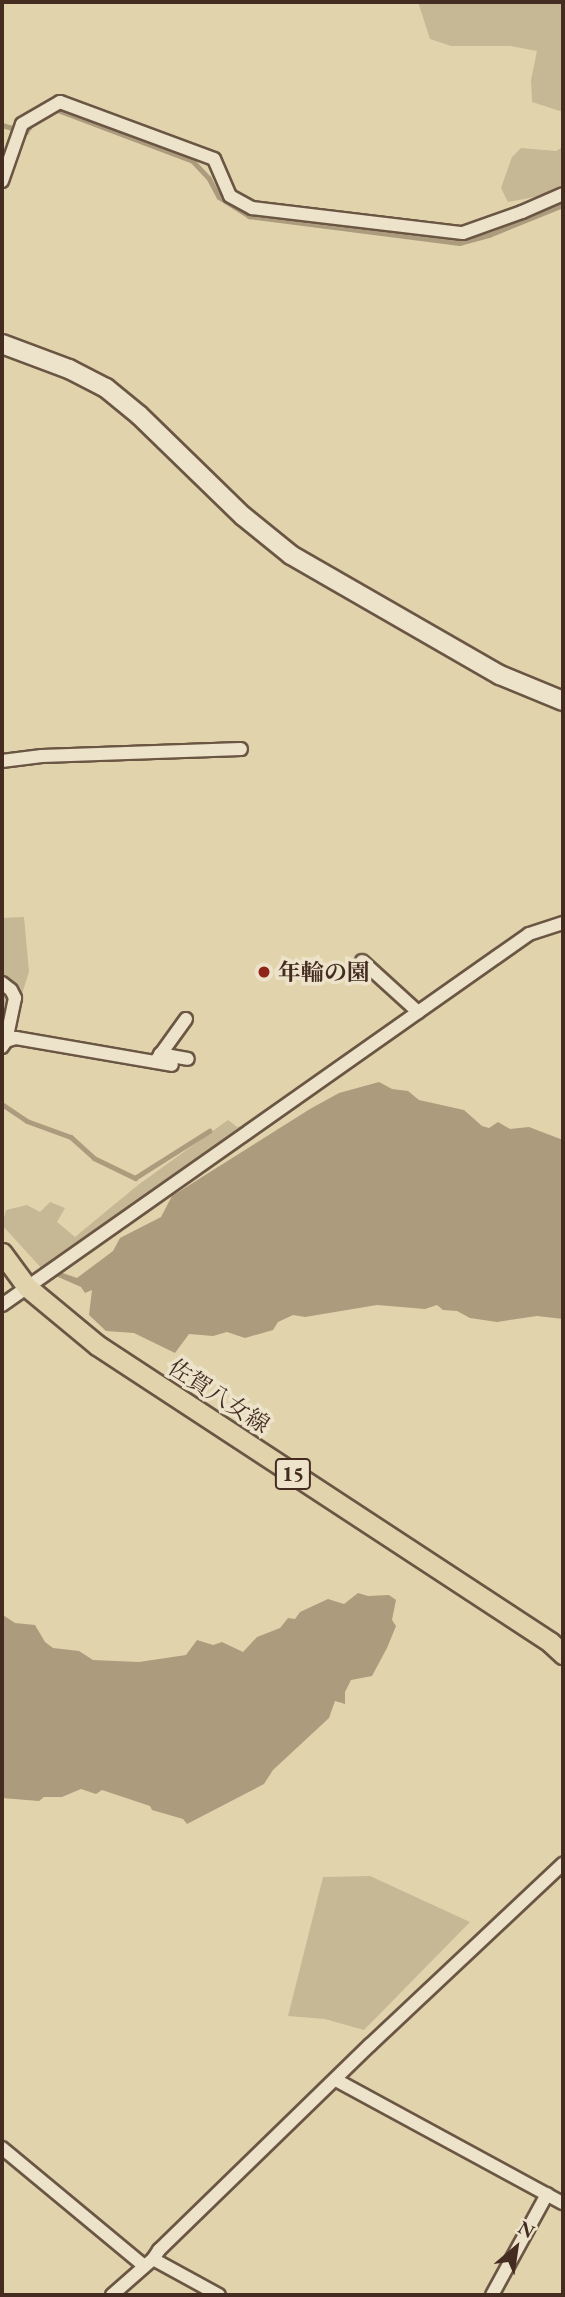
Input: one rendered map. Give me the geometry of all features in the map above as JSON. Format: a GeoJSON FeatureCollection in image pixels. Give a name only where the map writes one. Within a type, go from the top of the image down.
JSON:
{"type":"FeatureCollection","features":[{"type":"Feature","properties":{"kind":"main road","name":"佐賀八女線"},"geometry":{"type":"LineString","coordinates":[[2,1254],[27,1287],[97,1345],[550,1642],[563,1654]]}},
{"type":"Feature","properties":{"kind":"street"},"geometry":{"type":"LineString","coordinates":[[2,181],[22,124],[60,102],[214,159],[230,196],[252,208],[463,233],[563,194]]}},
{"type":"Feature","properties":{"kind":"street"},"geometry":{"type":"LineString","coordinates":[[2,344],[69,369],[106,388],[139,415],[243,516],[291,555],[500,675],[563,701]]}},
{"type":"Feature","properties":{"kind":"street"},"geometry":{"type":"LineString","coordinates":[[2,761],[42,756],[241,749]]}},
{"type":"Feature","properties":{"kind":"street"},"geometry":{"type":"LineString","coordinates":[[2,1305],[529,934],[563,923]]}},
{"type":"Feature","properties":{"kind":"street"},"geometry":{"type":"LineString","coordinates":[[362,961],[418,1012]]}},
{"type":"Feature","properties":{"kind":"street"},"geometry":{"type":"LineString","coordinates":[[2,983],[15,998],[4,1044]]}},
{"type":"Feature","properties":{"kind":"street"},"geometry":{"type":"LineString","coordinates":[[158,1058],[186,1019]]}},
{"type":"Feature","properties":{"kind":"street"},"geometry":{"type":"LineString","coordinates":[[4,1044],[16,1038],[158,1058],[188,1059]]}},
{"type":"Feature","properties":{"kind":"street"},"geometry":{"type":"LineString","coordinates":[[158,1058],[172,1065]]}},
{"type":"Feature","properties":{"kind":"street"},"geometry":{"type":"LineString","coordinates":[[112,2295],[336,2080],[365,2041],[563,1864]]}},
{"type":"Feature","properties":{"kind":"street"},"geometry":{"type":"LineString","coordinates":[[336,2080],[563,2203]]}},
{"type":"Feature","properties":{"kind":"street"},"geometry":{"type":"LineString","coordinates":[[2,2148],[148,2262],[219,2295]]}},
{"type":"Feature","properties":{"kind":"street"},"geometry":{"type":"LineString","coordinates":[[492,2295],[547,2194]]}},
{"type":"Feature","properties":{"kind":"shaded area"},"geometry":{"type":"Polygon","coordinates":[[[418,2],[563,2],[563,112],[532,102],[531,80],[537,51],[510,46],[451,46],[430,39],[418,2]]]}},
{"type":"Feature","properties":{"kind":"shaded area"},"geometry":{"type":"Polygon","coordinates":[[[563,147],[563,184],[545,195],[508,202],[501,188],[512,157],[521,148],[556,151],[563,147]]]}},
{"type":"Feature","properties":{"kind":"shaded area"},"geometry":{"type":"Polygon","coordinates":[[[24,917],[29,972],[17,1009],[4,1020],[2,918],[24,917]]]}},
{"type":"Feature","properties":{"kind":"shaded area"},"geometry":{"type":"Polygon","coordinates":[[[379,1082],[392,1089],[408,1091],[419,1100],[464,1110],[482,1126],[489,1128],[498,1122],[510,1129],[529,1127],[563,1140],[563,1319],[537,1316],[497,1322],[470,1318],[457,1311],[443,1310],[437,1305],[425,1309],[377,1305],[305,1317],[293,1315],[278,1322],[273,1330],[245,1338],[227,1332],[213,1336],[189,1334],[175,1353],[134,1333],[106,1331],[89,1315],[92,1290],[85,1293],[81,1287],[56,1276],[57,1271],[77,1278],[113,1251],[120,1238],[161,1217],[172,1196],[339,1093],[379,1082]]]}},
{"type":"Feature","properties":{"kind":"shaded area"},"geometry":{"type":"Polygon","coordinates":[[[228,1120],[237,1127],[248,1124],[43,1270],[2,1225],[6,1210],[27,1205],[40,1212],[50,1202],[65,1208],[57,1222],[75,1237],[138,1185],[228,1120]]]}},
{"type":"Feature","properties":{"kind":"shaded area"},"geometry":{"type":"Polygon","coordinates":[[[358,1593],[368,1596],[389,1595],[396,1600],[392,1620],[396,1626],[387,1648],[372,1676],[351,1680],[345,1692],[345,1704],[335,1701],[329,1718],[273,1770],[264,1784],[187,1824],[183,1819],[102,1790],[96,1794],[81,1789],[62,1797],[44,1797],[39,1801],[2,1798],[2,1608],[3,1615],[15,1623],[35,1625],[45,1642],[53,1648],[79,1651],[93,1660],[139,1662],[186,1655],[197,1640],[213,1645],[222,1642],[243,1652],[257,1637],[280,1628],[288,1618],[295,1619],[300,1612],[328,1599],[344,1604],[358,1593]]]}},
{"type":"Feature","properties":{"kind":"shaded area"},"geometry":{"type":"Polygon","coordinates":[[[370,1876],[470,1922],[364,2030],[325,2019],[288,2016],[323,1877],[370,1876]]]}},
{"type":"Feature","properties":{"kind":"waterway"},"geometry":{"type":"LineString","coordinates":[[55,109],[193,161],[209,178],[219,197],[249,216],[459,243],[489,235],[563,205]]}},
{"type":"Feature","properties":{"kind":"waterway"},"geometry":{"type":"LineString","coordinates":[[2,125],[26,132],[30,126]]}},
{"type":"Feature","properties":{"kind":"waterway"},"geometry":{"type":"LineString","coordinates":[[2,1104],[27,1121],[71,1137],[94,1158],[135,1178],[209,1131]]}},
{"type":"Feature","properties":{"kind":"place","name":"年輪の園"},"geometry":{"type":"Point","coordinates":[264,972]}}]}
